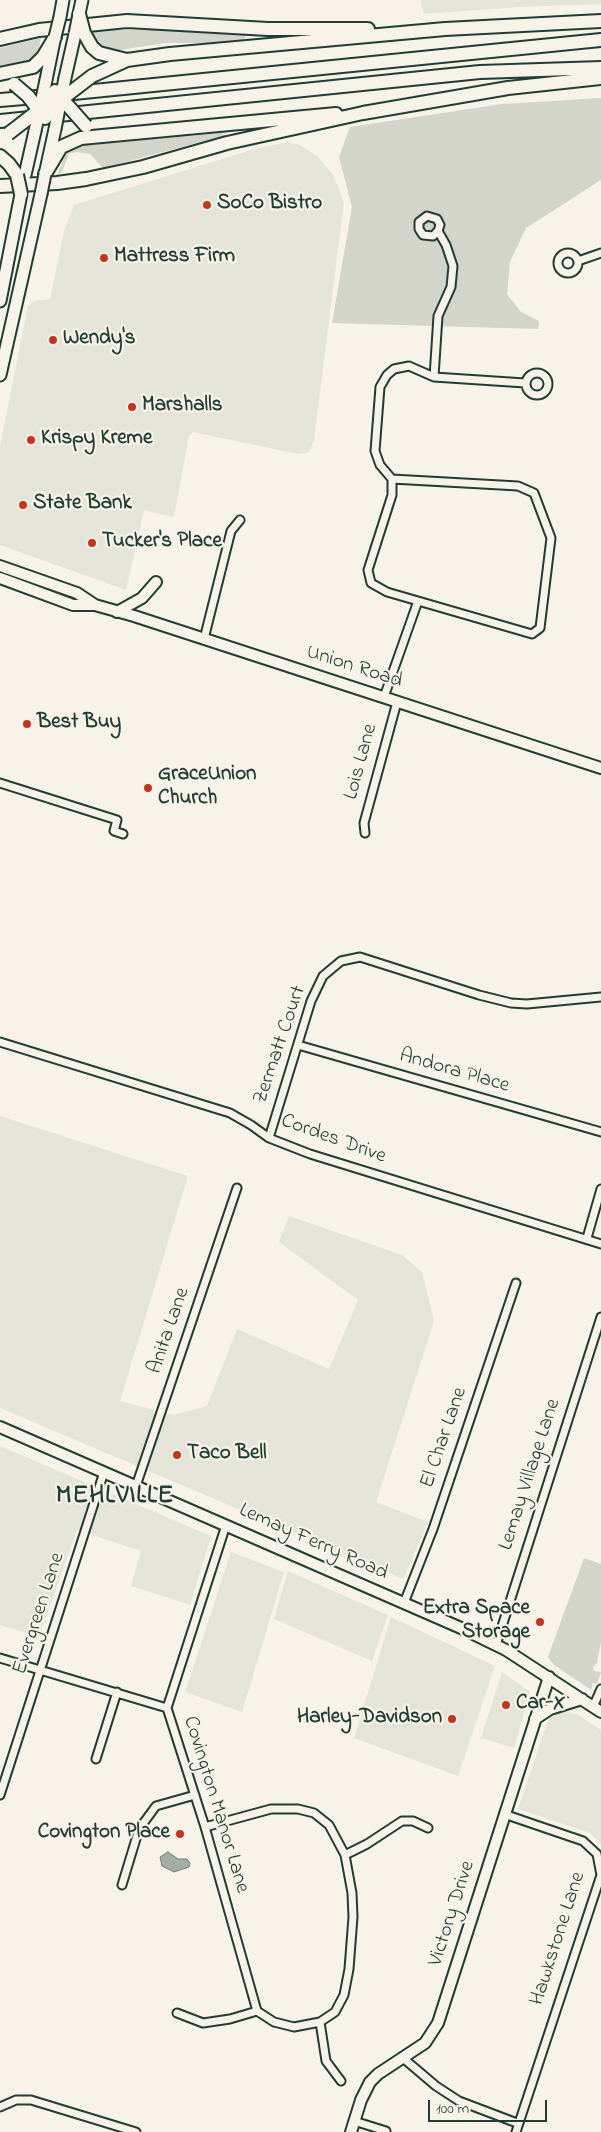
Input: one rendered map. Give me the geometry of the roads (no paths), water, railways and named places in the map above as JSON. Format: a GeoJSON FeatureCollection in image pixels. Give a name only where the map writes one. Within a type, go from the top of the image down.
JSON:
{"type":"FeatureCollection","features":[{"type":"Feature","properties":{"kind":"highway"},"geometry":{"type":"LineString","coordinates":[[79,14],[79,33],[92,47],[99,53],[127,60]]}},
{"type":"Feature","properties":{"kind":"highway"},"geometry":{"type":"LineString","coordinates":[[0,40],[39,30],[128,21],[268,29],[445,29]]}},
{"type":"Feature","properties":{"kind":"highway"},"geometry":{"type":"LineString","coordinates":[[58,95],[92,76],[127,60],[170,54],[445,29],[601,21]]}},
{"type":"Feature","properties":{"kind":"highway"},"geometry":{"type":"LineString","coordinates":[[0,76],[33,67],[43,57],[55,37]]}},
{"type":"Feature","properties":{"kind":"highway"},"geometry":{"type":"LineString","coordinates":[[0,100],[601,40]]}},
{"type":"Feature","properties":{"kind":"highway"},"geometry":{"type":"LineString","coordinates":[[0,121],[471,72],[601,68]]}},
{"type":"Feature","properties":{"kind":"highway"},"geometry":{"type":"LineString","coordinates":[[0,76],[14,84],[55,129]]}},
{"type":"Feature","properties":{"kind":"highway"},"geometry":{"type":"LineString","coordinates":[[35,131],[42,114],[58,95],[65,78]]}},
{"type":"Feature","properties":{"kind":"highway"},"geometry":{"type":"LineString","coordinates":[[0,186],[57,183],[114,174],[227,144],[363,113],[508,88],[601,78]]}},
{"type":"Feature","properties":{"kind":"highway"},"geometry":{"type":"LineString","coordinates":[[46,80],[86,126],[105,135]]}},
{"type":"Feature","properties":{"kind":"highway"},"geometry":{"type":"LineString","coordinates":[[45,174],[58,151],[67,143],[81,138],[312,114],[363,113]]}},
{"type":"Feature","properties":{"kind":"highway"},"geometry":{"type":"LineString","coordinates":[[4,136],[42,114]]}},
{"type":"Feature","properties":{"kind":"highway"},"geometry":{"type":"LineString","coordinates":[[0,156],[21,175],[21,194]]}},
{"type":"Feature","properties":{"kind":"main road"},"geometry":{"type":"LineString","coordinates":[[42,114],[46,80],[63,0]]}},
{"type":"Feature","properties":{"kind":"main road"},"geometry":{"type":"LineString","coordinates":[[79,14],[82,0]]}},
{"type":"Feature","properties":{"kind":"main road"},"geometry":{"type":"LineString","coordinates":[[65,78],[79,33]]}},
{"type":"Feature","properties":{"kind":"main road"},"geometry":{"type":"LineString","coordinates":[[0,375],[55,129],[58,95]]}},
{"type":"Feature","properties":{"kind":"main road"},"geometry":{"type":"LineString","coordinates":[[21,175],[35,131]]}},
{"type":"Feature","properties":{"kind":"main road"},"geometry":{"type":"LineString","coordinates":[[0,301],[21,194]]}},
{"type":"Feature","properties":{"kind":"main road","name":"Union Road"},"geometry":{"type":"LineString","coordinates":[[0,566],[77,593],[95,605],[204,638],[601,768]]}},
{"type":"Feature","properties":{"kind":"main road","name":"Union Road"},"geometry":{"type":"LineString","coordinates":[[0,578],[73,605],[95,605]]}},
{"type":"Feature","properties":{"kind":"main road"},"geometry":{"type":"LineString","coordinates":[[117,612],[142,598],[156,582]]}},
{"type":"Feature","properties":{"kind":"main road","name":"Lemay Ferry Road"},"geometry":{"type":"LineString","coordinates":[[0,1427],[496,1644],[597,1709]]}},
{"type":"Feature","properties":{"kind":"main road","name":"Victory Drive"},"geometry":{"type":"LineString","coordinates":[[350,2132],[370,2082],[378,2074],[425,2043],[438,2023],[549,1677]]}},
{"type":"Feature","properties":{"kind":"main road"},"geometry":{"type":"LineString","coordinates":[[535,1719],[550,1708],[582,1699]]}},
{"type":"Feature","properties":{"kind":"street"},"geometry":{"type":"LineString","coordinates":[[434,376],[438,316],[451,287],[453,266],[446,245],[438,231]]}},
{"type":"Feature","properties":{"kind":"street"},"geometry":{"type":"LineString","coordinates":[[578,261],[601,252]]}},
{"type":"Feature","properties":{"kind":"street"},"geometry":{"type":"LineString","coordinates":[[392,478],[518,486],[534,493],[551,538],[543,619],[540,628],[532,634],[387,592],[371,583],[368,570],[392,495],[392,478],[380,464],[375,451],[380,388],[388,375],[394,369],[409,366],[434,376],[525,384]]}},
{"type":"Feature","properties":{"kind":"street"},"geometry":{"type":"LineString","coordinates":[[204,638],[231,531],[240,520]]}},
{"type":"Feature","properties":{"kind":"street"},"geometry":{"type":"LineString","coordinates":[[384,697],[418,601]]}},
{"type":"Feature","properties":{"kind":"street","name":"Lois Lane"},"geometry":{"type":"LineString","coordinates":[[365,833],[364,823],[397,702]]}},
{"type":"Feature","properties":{"kind":"street"},"geometry":{"type":"LineString","coordinates":[[0,783],[117,820],[114,831],[123,834]]}},
{"type":"Feature","properties":{"kind":"street","name":"Zermatt Court"},"geometry":{"type":"LineString","coordinates":[[269,1138],[311,1001],[324,976],[341,961],[360,957],[478,995],[510,1003],[527,1004],[601,997]]}},
{"type":"Feature","properties":{"kind":"street","name":"Cordes Drive"},"geometry":{"type":"LineString","coordinates":[[0,1042],[230,1113],[252,1125],[269,1138],[310,1154],[449,1198],[587,1238],[601,1244]]}},
{"type":"Feature","properties":{"kind":"street","name":"Andora Place"},"geometry":{"type":"LineString","coordinates":[[298,1045],[601,1132]]}},
{"type":"Feature","properties":{"kind":"street","name":"Anita Lane"},"geometry":{"type":"LineString","coordinates":[[136,1486],[237,1188]]}},
{"type":"Feature","properties":{"kind":"street"},"geometry":{"type":"LineString","coordinates":[[587,1238],[601,1189]]}},
{"type":"Feature","properties":{"kind":"street","name":"El Char Lane"},"geometry":{"type":"LineString","coordinates":[[404,1603],[433,1529],[516,1283]]}},
{"type":"Feature","properties":{"kind":"street","name":"Lemay Village Lane"},"geometry":{"type":"LineString","coordinates":[[496,1644],[601,1317]]}},
{"type":"Feature","properties":{"kind":"street","name":"Evergreen Lane"},"geometry":{"type":"LineString","coordinates":[[0,1795],[104,1472]]}},
{"type":"Feature","properties":{"kind":"street","name":"Covington Manor Lane"},"geometry":{"type":"LineString","coordinates":[[226,1525],[167,1708],[205,1827],[257,2011]]}},
{"type":"Feature","properties":{"kind":"street"},"geometry":{"type":"LineString","coordinates":[[0,1658],[167,1708]]}},
{"type":"Feature","properties":{"kind":"street"},"geometry":{"type":"LineString","coordinates":[[597,1709],[601,1689]]}},
{"type":"Feature","properties":{"kind":"street"},"geometry":{"type":"LineString","coordinates":[[96,1759],[117,1692]]}},
{"type":"Feature","properties":{"kind":"street"},"geometry":{"type":"LineString","coordinates":[[122,1885],[139,1829],[156,1806],[195,1795]]}},
{"type":"Feature","properties":{"kind":"street"},"geometry":{"type":"LineString","coordinates":[[177,2013],[203,2022],[230,2019],[257,2011],[274,2022],[294,2027],[320,2022],[335,2012],[344,1995],[349,1969],[352,1893],[345,1855],[329,1825],[314,1813],[298,1809],[271,1809],[205,1827]]}},
{"type":"Feature","properties":{"kind":"street","name":"Hawkstone Lane"},"geometry":{"type":"LineString","coordinates":[[504,1814],[583,1841],[597,1854],[601,1875],[517,2123],[516,2132]]}},
{"type":"Feature","properties":{"kind":"street"},"geometry":{"type":"LineString","coordinates":[[345,1855],[367,1844],[402,1820],[413,1821],[428,1828]]}},
{"type":"Feature","properties":{"kind":"street"},"geometry":{"type":"LineString","coordinates":[[320,2022],[326,2061],[341,2081]]}},
{"type":"Feature","properties":{"kind":"street"},"geometry":{"type":"LineString","coordinates":[[404,2058],[436,2086],[459,2101],[517,2123]]}},
{"type":"Feature","properties":{"kind":"street"},"geometry":{"type":"LineString","coordinates":[[0,2107],[16,2100],[31,2100],[136,2132]]}},
{"type":"Feature","properties":{"kind":"street"},"geometry":{"type":"LineString","coordinates":[[354,2121],[386,2131]]}},
{"type":"Feature","properties":{"kind":"place","name":"SoCo Bistro"},"geometry":{"type":"Point","coordinates":[207,205]}},
{"type":"Feature","properties":{"kind":"place","name":"Mattress Firm"},"geometry":{"type":"Point","coordinates":[104,258]}},
{"type":"Feature","properties":{"kind":"place","name":"Wendy's"},"geometry":{"type":"Point","coordinates":[53,340]}},
{"type":"Feature","properties":{"kind":"place","name":"Marshalls"},"geometry":{"type":"Point","coordinates":[132,407]}},
{"type":"Feature","properties":{"kind":"place","name":"Krispy Kreme"},"geometry":{"type":"Point","coordinates":[31,440]}},
{"type":"Feature","properties":{"kind":"place","name":"State Bank"},"geometry":{"type":"Point","coordinates":[23,505]}},
{"type":"Feature","properties":{"kind":"place","name":"Tucker's Place"},"geometry":{"type":"Point","coordinates":[92,543]}},
{"type":"Feature","properties":{"kind":"place","name":"Best Buy"},"geometry":{"type":"Point","coordinates":[27,724]}},
{"type":"Feature","properties":{"kind":"place","name":"GraceUnion Church"},"geometry":{"type":"Point","coordinates":[148,788]}},
{"type":"Feature","properties":{"kind":"place","name":"Taco Bell"},"geometry":{"type":"Point","coordinates":[177,1455]}},
{"type":"Feature","properties":{"kind":"place","name":"Extra Space Storage"},"geometry":{"type":"Point","coordinates":[540,1622]}},
{"type":"Feature","properties":{"kind":"place","name":"Car-X"},"geometry":{"type":"Point","coordinates":[506,1705]}},
{"type":"Feature","properties":{"kind":"place","name":"Harley-Davidson"},"geometry":{"type":"Point","coordinates":[452,1719]}},
{"type":"Feature","properties":{"kind":"place","name":"Covington Place"},"geometry":{"type":"Point","coordinates":[180,1834]}},
{"type":"Feature","properties":{"kind":"district","name":"MEHLVILLE"},"geometry":{"type":"Point","coordinates":[115,1498]}}]}
